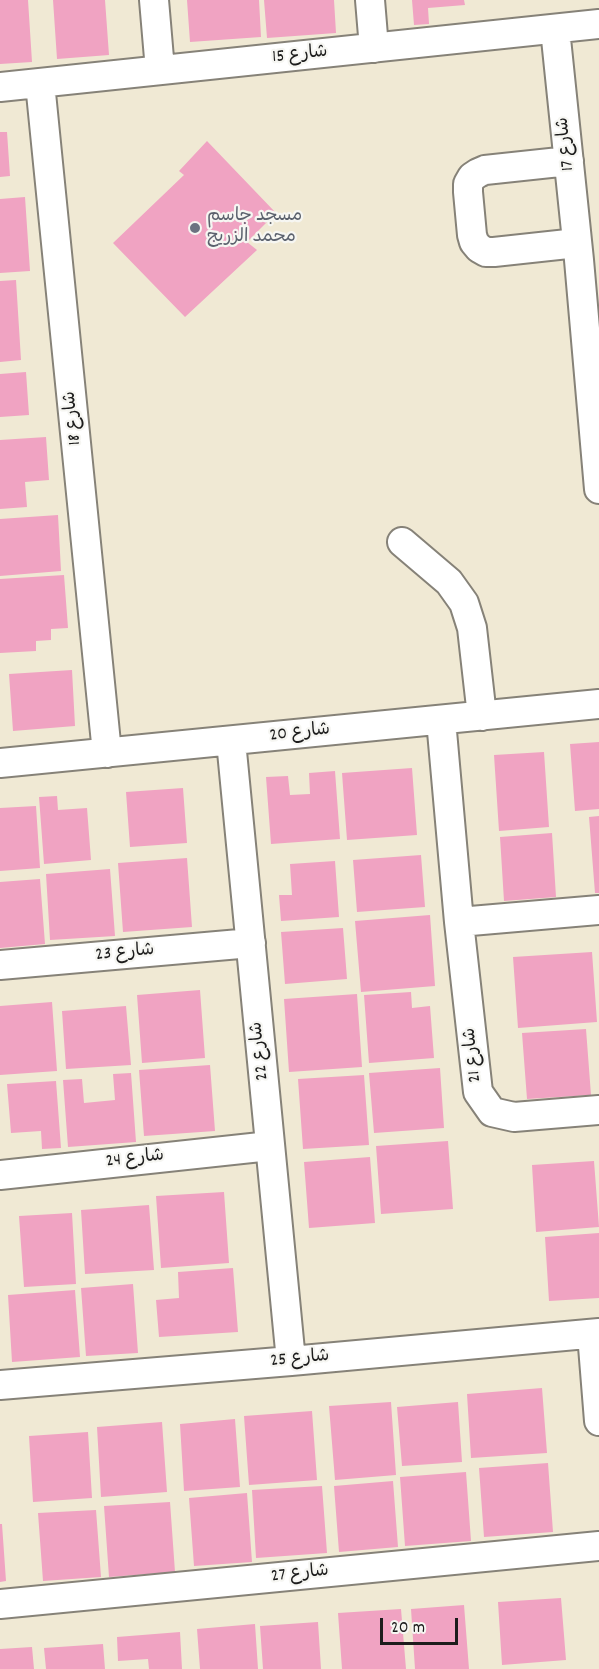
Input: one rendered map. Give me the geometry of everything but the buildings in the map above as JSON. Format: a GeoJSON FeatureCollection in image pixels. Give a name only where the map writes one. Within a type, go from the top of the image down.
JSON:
{"type":"FeatureCollection","features":[{"type":"Feature","properties":{"kind":"street"},"geometry":{"type":"LineString","coordinates":[[153,0],[160,70]]}},
{"type":"Feature","properties":{"kind":"street"},"geometry":{"type":"LineString","coordinates":[[370,0],[374,48]]}},
{"type":"Feature","properties":{"kind":"street","name":"شارع 15"},"geometry":{"type":"LineString","coordinates":[[0,87],[599,24]]}},
{"type":"Feature","properties":{"kind":"street","name":"شارع 17"},"geometry":{"type":"LineString","coordinates":[[555,28],[569,161],[585,254],[598,475]]}},
{"type":"Feature","properties":{"kind":"street","name":"شارع 18"},"geometry":{"type":"LineString","coordinates":[[40,83],[108,753]]}},
{"type":"Feature","properties":{"kind":"street"},"geometry":{"type":"LineString","coordinates":[[569,161],[485,170],[472,177],[468,184],[472,235],[474,242],[486,252],[585,254]]}},
{"type":"Feature","properties":{"kind":"street"},"geometry":{"type":"LineString","coordinates":[[402,542],[449,582],[464,603],[472,628],[482,716]]}},
{"type":"Feature","properties":{"kind":"street","name":"شارع 20"},"geometry":{"type":"LineString","coordinates":[[0,763],[599,704]]}},
{"type":"Feature","properties":{"kind":"street","name":"شارع 21"},"geometry":{"type":"LineString","coordinates":[[441,720],[459,922],[478,1092],[492,1112],[514,1117],[599,1110]]}},
{"type":"Feature","properties":{"kind":"street","name":"شارع 22"},"geometry":{"type":"LineString","coordinates":[[231,741],[291,1361]]}},
{"type":"Feature","properties":{"kind":"street"},"geometry":{"type":"LineString","coordinates":[[459,922],[599,910]]}},
{"type":"Feature","properties":{"kind":"street","name":"شارع 23"},"geometry":{"type":"LineString","coordinates":[[0,965],[251,943]]}},
{"type":"Feature","properties":{"kind":"street","name":"شارع 24"},"geometry":{"type":"LineString","coordinates":[[0,1174],[270,1146]]}},
{"type":"Feature","properties":{"kind":"street"},"geometry":{"type":"LineString","coordinates":[[595,1334],[599,1421]]}},
{"type":"Feature","properties":{"kind":"street","name":"شارع 25"},"geometry":{"type":"LineString","coordinates":[[0,1385],[595,1334]]}},
{"type":"Feature","properties":{"kind":"street","name":"شارع 27"},"geometry":{"type":"LineString","coordinates":[[0,1604],[599,1546]]}},
{"type":"Feature","properties":{"kind":"place","name":"مسجد جاسم محمد الزريج"},"geometry":{"type":"Point","coordinates":[195,228]}}]}
